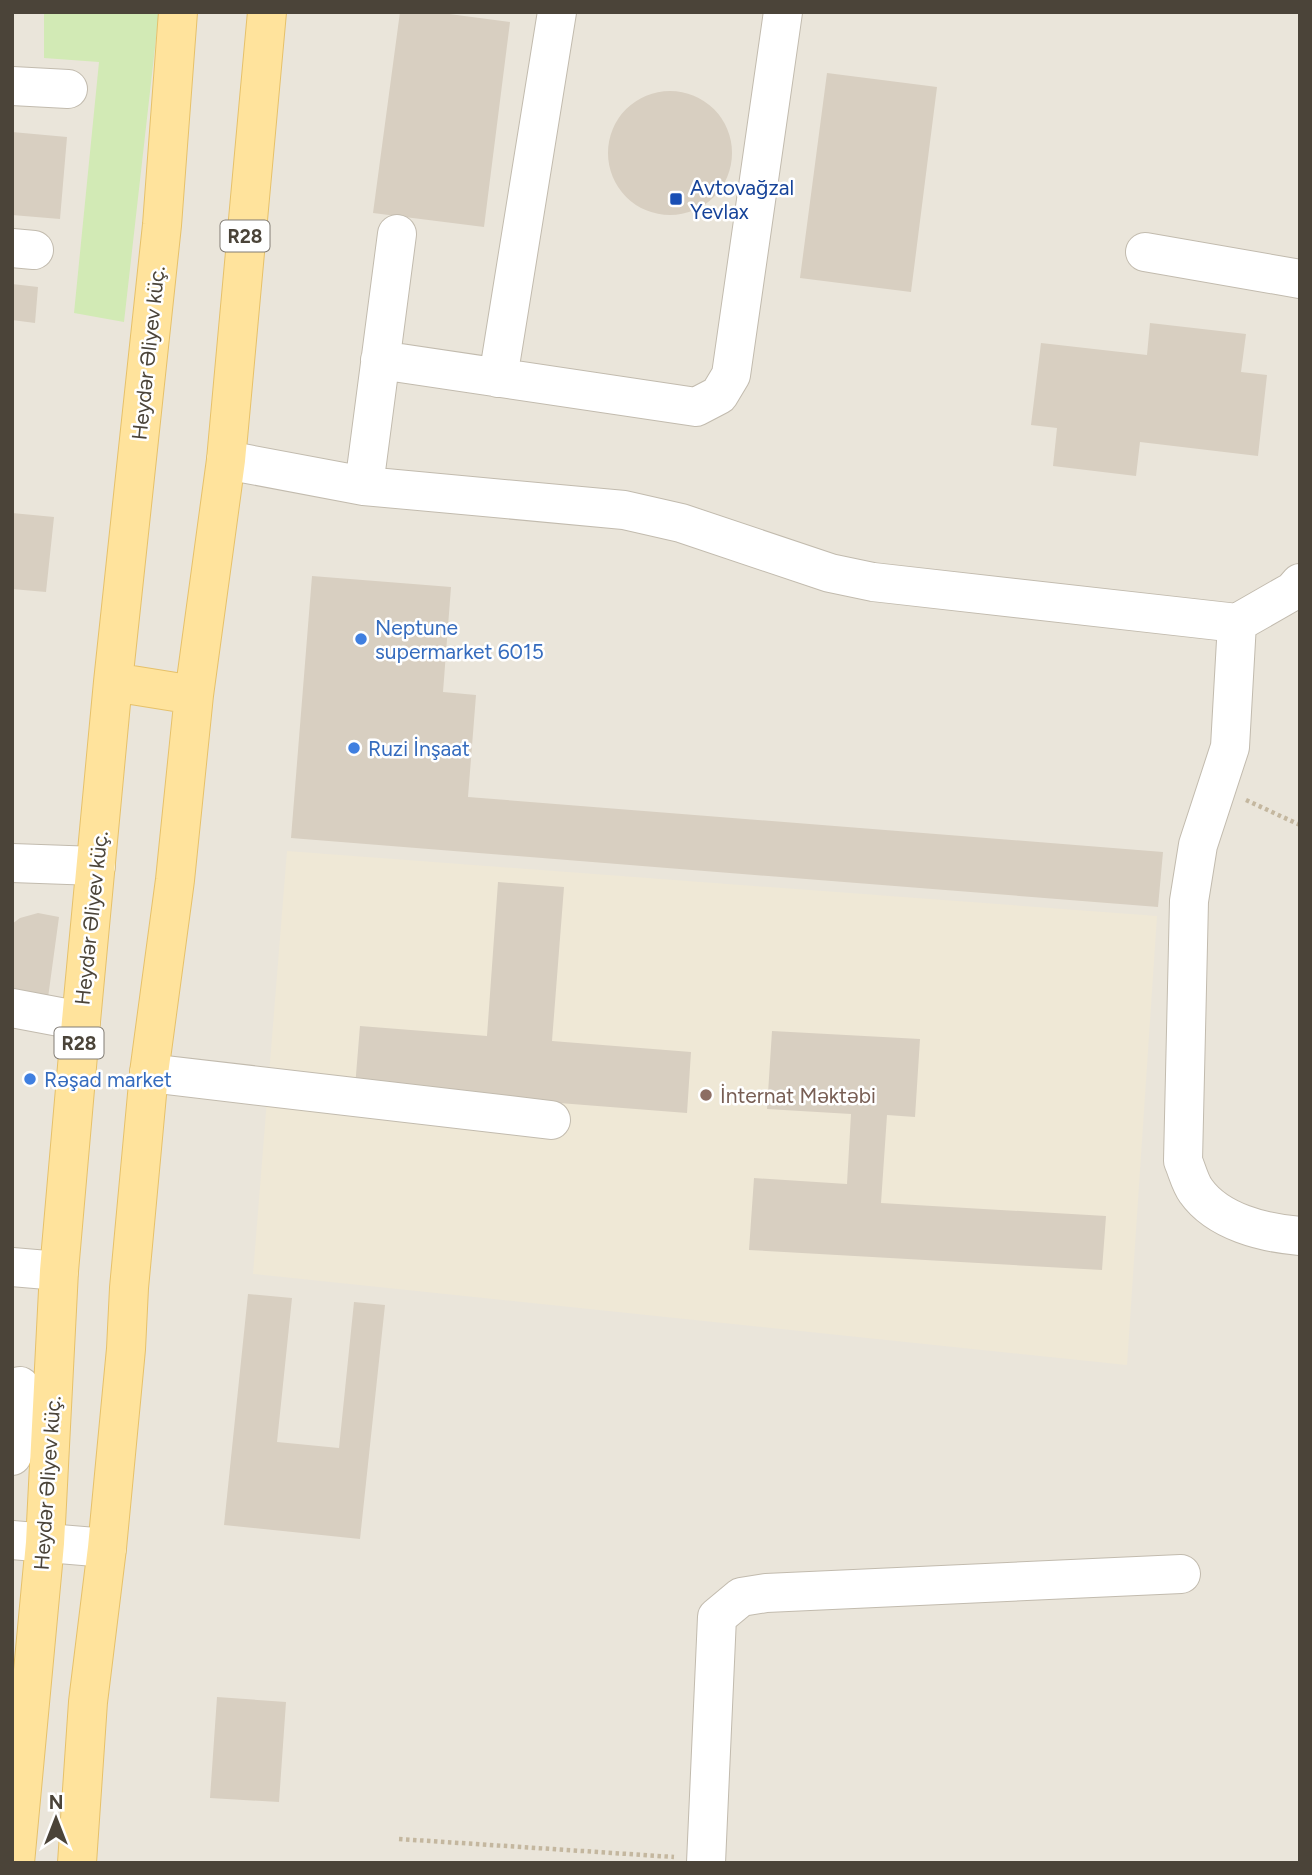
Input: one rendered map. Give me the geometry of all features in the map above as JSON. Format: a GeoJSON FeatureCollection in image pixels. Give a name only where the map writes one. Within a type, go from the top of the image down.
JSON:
{"type":"FeatureCollection","features":[{"type":"Feature","properties":{"kind":"main road","name":"Heydər Əliyev küç."},"geometry":{"type":"LineString","coordinates":[[15,1863],[29,1542],[28,1385],[59,1271],[113,682],[162,225],[178,12]]}},
{"type":"Feature","properties":{"kind":"main road","name":"R28"},"geometry":{"type":"LineString","coordinates":[[77,1863],[88,1702],[107,1548],[149,1073],[175,880],[194,695],[226,460],[267,12]]}},
{"type":"Feature","properties":{"kind":"main road"},"geometry":{"type":"LineString","coordinates":[[113,682],[194,695]]}},
{"type":"Feature","properties":{"kind":"street"},"geometry":{"type":"LineString","coordinates":[[498,378],[557,12]]}},
{"type":"Feature","properties":{"kind":"street"},"geometry":{"type":"LineString","coordinates":[[380,360],[696,407],[719,396],[731,375],[783,12]]}},
{"type":"Feature","properties":{"kind":"street"},"geometry":{"type":"LineString","coordinates":[[12,86],[68,89]]}},
{"type":"Feature","properties":{"kind":"street"},"geometry":{"type":"LineString","coordinates":[[364,486],[397,234]]}},
{"type":"Feature","properties":{"kind":"street"},"geometry":{"type":"LineString","coordinates":[[1145,252],[1300,279]]}},
{"type":"Feature","properties":{"kind":"street"},"geometry":{"type":"LineString","coordinates":[[226,460],[364,486],[624,510],[681,523],[830,573],[873,582],[1237,623],[1293,591],[1300,583]]}},
{"type":"Feature","properties":{"kind":"street"},"geometry":{"type":"LineString","coordinates":[[1237,623],[1230,747],[1198,845],[1189,901],[1183,1161],[1196,1192],[1223,1216],[1276,1234],[1300,1236]]}},
{"type":"Feature","properties":{"kind":"street"},"geometry":{"type":"LineString","coordinates":[[12,863],[96,866]]}},
{"type":"Feature","properties":{"kind":"street"},"geometry":{"type":"LineString","coordinates":[[12,1008],[80,1021]]}},
{"type":"Feature","properties":{"kind":"street"},"geometry":{"type":"LineString","coordinates":[[149,1073],[551,1120]]}},
{"type":"Feature","properties":{"kind":"street"},"geometry":{"type":"LineString","coordinates":[[12,1266],[59,1271]]}},
{"type":"Feature","properties":{"kind":"street"},"geometry":{"type":"LineString","coordinates":[[12,1456],[28,1385]]}},
{"type":"Feature","properties":{"kind":"street"},"geometry":{"type":"LineString","coordinates":[[29,1542],[107,1548]]}},
{"type":"Feature","properties":{"kind":"street"},"geometry":{"type":"LineString","coordinates":[[706,1861],[717,1617],[741,1597],[766,1593],[1181,1574]]}},
{"type":"Feature","properties":{"kind":"path"},"geometry":{"type":"LineString","coordinates":[[1217,786],[1300,825]]}},
{"type":"Feature","properties":{"kind":"path"},"geometry":{"type":"LineString","coordinates":[[399,1839],[706,1861]]}},
{"type":"Feature","properties":{"kind":"shaded area"},"geometry":{"type":"Polygon","coordinates":[[[12,12],[1300,12],[1300,1863],[12,1863],[12,12]]]}},
{"type":"Feature","properties":{"kind":"shaded area","name":"İnternat Məktəbi"},"geometry":{"type":"Polygon","coordinates":[[[287,851],[1157,916],[1127,1365],[253,1274],[287,851]]]}},
{"type":"Feature","properties":{"kind":"green space"},"geometry":{"type":"Polygon","coordinates":[[[44,12],[159,12],[124,322],[74,313],[99,62],[44,58],[44,12]]]}},
{"type":"Feature","properties":{"kind":"building"},"geometry":{"type":"Polygon","coordinates":[[[400,12],[434,12],[510,22],[484,227],[373,213],[400,12]]]}},
{"type":"Feature","properties":{"kind":"building"},"geometry":{"type":"Polygon","coordinates":[[[827,73],[937,87],[911,292],[800,278],[827,73]]]}},
{"type":"Feature","properties":{"kind":"building"},"geometry":{"type":"Polygon","coordinates":[[[670,91],[694,96],[714,109],[727,129],[732,153],[727,177],[714,197],[694,210],[670,215],[646,210],[626,197],[613,177],[608,153],[613,129],[626,109],[646,96],[670,91]]]}},
{"type":"Feature","properties":{"kind":"building"},"geometry":{"type":"Polygon","coordinates":[[[12,132],[67,137],[60,219],[12,215],[12,132]]]}},
{"type":"Feature","properties":{"kind":"building"},"geometry":{"type":"Polygon","coordinates":[[[12,284],[38,287],[35,323],[12,320],[12,284]]]}},
{"type":"Feature","properties":{"kind":"building"},"geometry":{"type":"Polygon","coordinates":[[[1150,323],[1246,334],[1241,372],[1267,375],[1258,456],[1140,442],[1136,476],[1053,466],[1057,428],[1031,425],[1041,343],[1147,355],[1150,323]]]}},
{"type":"Feature","properties":{"kind":"building"},"geometry":{"type":"Polygon","coordinates":[[[12,513],[54,517],[46,592],[12,589],[12,513]]]}},
{"type":"Feature","properties":{"kind":"building"},"geometry":{"type":"Polygon","coordinates":[[[312,576],[451,587],[443,692],[476,695],[468,797],[1163,852],[1158,907],[291,838],[312,576]]]}},
{"type":"Feature","properties":{"kind":"building"},"geometry":{"type":"Polygon","coordinates":[[[498,882],[564,887],[552,1041],[691,1052],[687,1113],[355,1087],[360,1026],[487,1036],[498,882]]]}},
{"type":"Feature","properties":{"kind":"building"},"geometry":{"type":"Polygon","coordinates":[[[38,913],[59,917],[47,1005],[12,993],[12,924],[20,918],[38,913]]]}},
{"type":"Feature","properties":{"kind":"building"},"geometry":{"type":"Polygon","coordinates":[[[772,1031],[920,1039],[915,1117],[887,1115],[881,1203],[1106,1216],[1102,1270],[749,1250],[754,1178],[847,1184],[851,1114],[767,1109],[772,1031]]]}},
{"type":"Feature","properties":{"kind":"building"},"geometry":{"type":"Polygon","coordinates":[[[248,1294],[292,1298],[277,1442],[339,1448],[354,1302],[385,1305],[360,1539],[224,1525],[248,1294]]]}},
{"type":"Feature","properties":{"kind":"building"},"geometry":{"type":"Polygon","coordinates":[[[217,1697],[286,1702],[279,1802],[210,1798],[217,1697]]]}},
{"type":"Feature","properties":{"kind":"place","name":"Avtovağzal Yevlax"},"geometry":{"type":"Point","coordinates":[676,199]}},
{"type":"Feature","properties":{"kind":"place","name":"Neptune supermarket 6015"},"geometry":{"type":"Point","coordinates":[361,639]}},
{"type":"Feature","properties":{"kind":"place","name":"Ruzi İnşaat"},"geometry":{"type":"Point","coordinates":[354,748]}},
{"type":"Feature","properties":{"kind":"place","name":"Rəşad market"},"geometry":{"type":"Point","coordinates":[30,1079]}},
{"type":"Feature","properties":{"kind":"place","name":"İnternat Məktəbi"},"geometry":{"type":"Point","coordinates":[706,1095]}}]}
